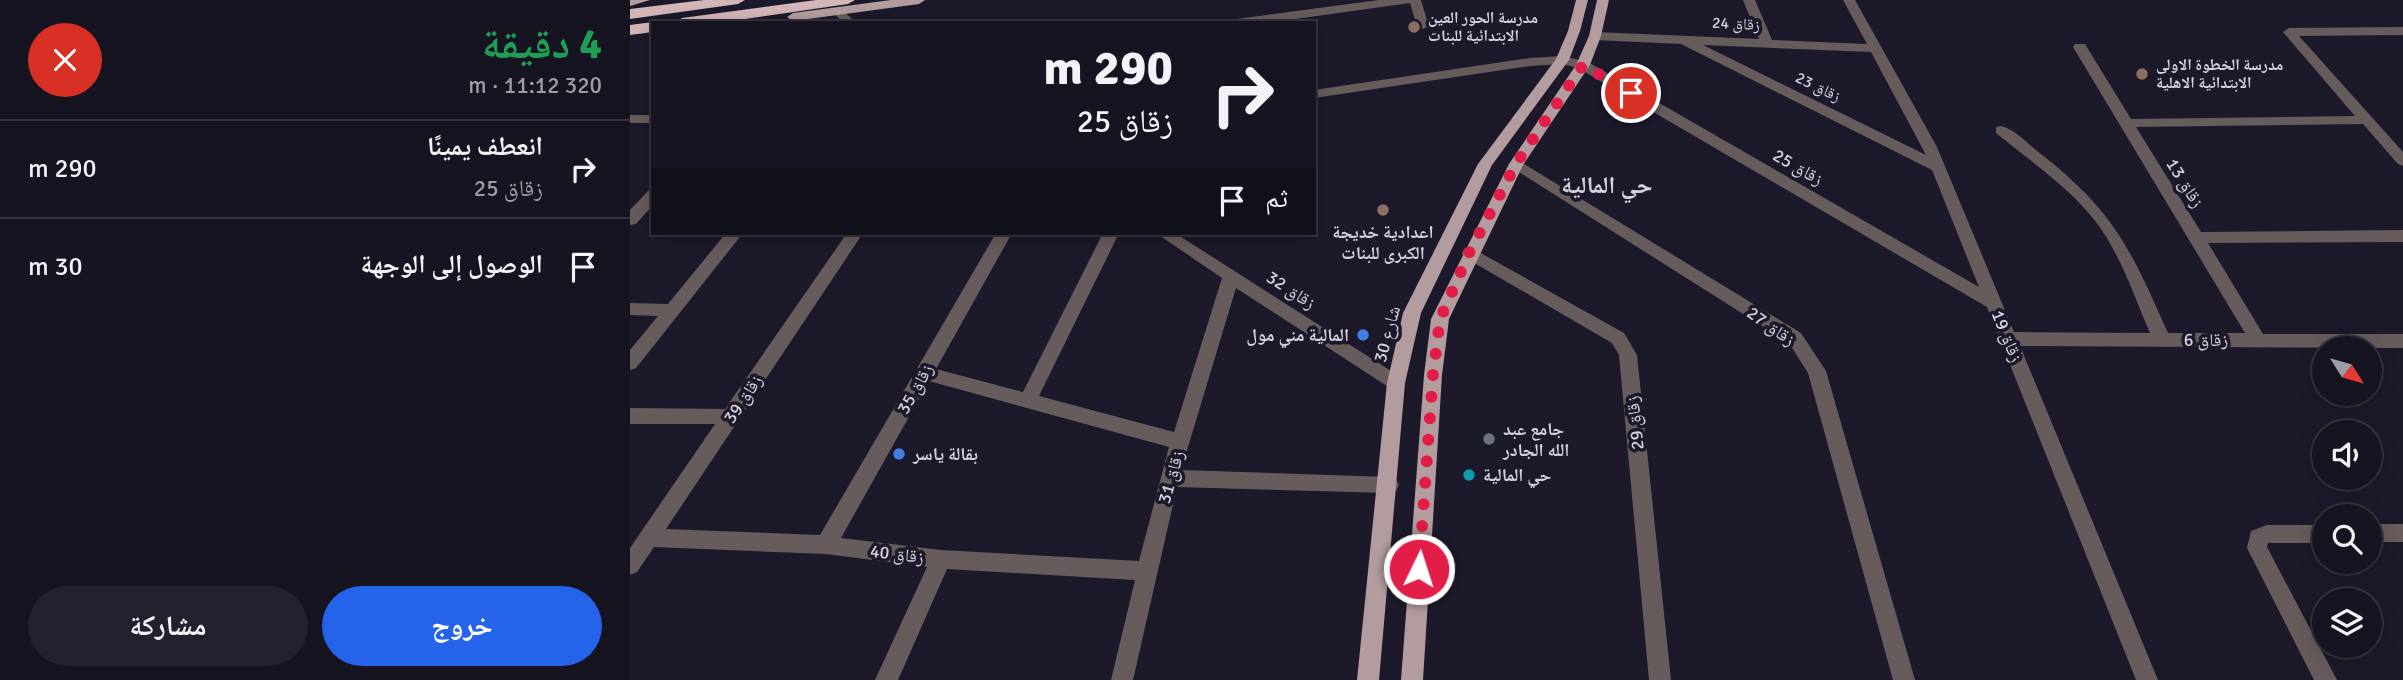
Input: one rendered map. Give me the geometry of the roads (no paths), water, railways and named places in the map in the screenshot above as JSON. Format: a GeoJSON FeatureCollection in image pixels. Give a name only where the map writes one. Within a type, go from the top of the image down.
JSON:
{"type":"FeatureCollection","features":[{"type":"Feature","properties":{"kind":"highway"},"geometry":{"type":"LineString","coordinates":[[630,15],[738,0]]}},
{"type":"Feature","properties":{"kind":"highway"},"geometry":{"type":"LineString","coordinates":[[704,21],[803,12],[843,5]]}},
{"type":"Feature","properties":{"kind":"highway"},"geometry":{"type":"LineString","coordinates":[[630,30],[651,27]]}},
{"type":"Feature","properties":{"kind":"main road"},"geometry":{"type":"LineString","coordinates":[[630,2],[644,0]]}},
{"type":"Feature","properties":{"kind":"main road"},"geometry":{"type":"LineString","coordinates":[[843,5],[919,0]]}},
{"type":"Feature","properties":{"kind":"main road","name":"شارع 30"},"geometry":{"type":"LineString","coordinates":[[1368,680],[1389,485],[1396,383],[1412,313],[1485,164],[1562,60],[1574,32],[1582,0]]}},
{"type":"Feature","properties":{"kind":"main road"},"geometry":{"type":"LineString","coordinates":[[1412,680],[1433,375],[1440,319],[1469,253],[1516,164],[1583,65],[1595,36],[1603,0]]}},
{"type":"Feature","properties":{"kind":"street"},"geometry":{"type":"LineString","coordinates":[[1252,21],[1408,0]]}},
{"type":"Feature","properties":{"kind":"street"},"geometry":{"type":"LineString","coordinates":[[1415,0],[1423,27]]}},
{"type":"Feature","properties":{"kind":"street"},"geometry":{"type":"LineString","coordinates":[[1749,0],[1767,44]]}},
{"type":"Feature","properties":{"kind":"street","name":"زقاق 19"},"geometry":{"type":"LineString","coordinates":[[1849,0],[1938,167],[2147,680]]}},
{"type":"Feature","properties":{"kind":"street"},"geometry":{"type":"LineString","coordinates":[[843,5],[850,21]]}},
{"type":"Feature","properties":{"kind":"street"},"geometry":{"type":"LineString","coordinates":[[2403,31],[2289,32],[2403,161]]}},
{"type":"Feature","properties":{"kind":"street","name":"زقاق 24"},"geometry":{"type":"LineString","coordinates":[[1595,36],[1874,48]]}},
{"type":"Feature","properties":{"kind":"street","name":"زقاق 23"},"geometry":{"type":"LineString","coordinates":[[1682,39],[1938,167]]}},
{"type":"Feature","properties":{"kind":"street","name":"زقاق 13"},"geometry":{"type":"LineString","coordinates":[[2080,47],[2258,340]]}},
{"type":"Feature","properties":{"kind":"street","name":"زقاق 25"},"geometry":{"type":"LineString","coordinates":[[1316,93],[1523,63],[1562,60],[1583,65],[1993,303]]}},
{"type":"Feature","properties":{"kind":"street"},"geometry":{"type":"LineString","coordinates":[[630,119],[651,119]]}},
{"type":"Feature","properties":{"kind":"street"},"geometry":{"type":"LineString","coordinates":[[2125,123],[2367,120]]}},
{"type":"Feature","properties":{"kind":"street"},"geometry":{"type":"LineString","coordinates":[[2001,130],[2081,196],[2103,220],[2123,253],[2162,340]]}},
{"type":"Feature","properties":{"kind":"street","name":"زقاق 27"},"geometry":{"type":"LineString","coordinates":[[1516,164],[1795,338],[1817,371],[1904,680]]}},
{"type":"Feature","properties":{"kind":"street"},"geometry":{"type":"LineString","coordinates":[[630,220],[651,197]]}},
{"type":"Feature","properties":{"kind":"street"},"geometry":{"type":"LineString","coordinates":[[630,363],[733,235]]}},
{"type":"Feature","properties":{"kind":"street","name":"زقاق 39"},"geometry":{"type":"LineString","coordinates":[[630,565],[854,235]]}},
{"type":"Feature","properties":{"kind":"street","name":"زقاق 35"},"geometry":{"type":"LineString","coordinates":[[826,545],[1003,235]]}},
{"type":"Feature","properties":{"kind":"street"},"geometry":{"type":"LineString","coordinates":[[1028,400],[1110,235]]}},
{"type":"Feature","properties":{"kind":"street","name":"زقاق 32"},"geometry":{"type":"LineString","coordinates":[[1167,235],[1396,383]]}},
{"type":"Feature","properties":{"kind":"street"},"geometry":{"type":"LineString","coordinates":[[2196,237],[2403,236]]}},
{"type":"Feature","properties":{"kind":"street","name":"زقاق 29"},"geometry":{"type":"LineString","coordinates":[[1469,253],[1618,338],[1628,355],[1660,680]]}},
{"type":"Feature","properties":{"kind":"street","name":"زقاق 31"},"geometry":{"type":"LineString","coordinates":[[1122,680],[1169,478],[1231,276]]}},
{"type":"Feature","properties":{"kind":"street"},"geometry":{"type":"LineString","coordinates":[[630,309],[673,310]]}},
{"type":"Feature","properties":{"kind":"street","name":"زقاق 6"},"geometry":{"type":"LineString","coordinates":[[2008,339],[2403,341]]}},
{"type":"Feature","properties":{"kind":"street"},"geometry":{"type":"LineString","coordinates":[[924,373],[1181,442]]}},
{"type":"Feature","properties":{"kind":"street"},"geometry":{"type":"LineString","coordinates":[[630,416],[731,417]]}},
{"type":"Feature","properties":{"kind":"street"},"geometry":{"type":"LineString","coordinates":[[1169,478],[1389,485]]}},
{"type":"Feature","properties":{"kind":"street"},"geometry":{"type":"LineString","coordinates":[[2382,533],[2403,533]]}},
{"type":"Feature","properties":{"kind":"street"},"geometry":{"type":"LineString","coordinates":[[2312,534],[2267,534],[2258,538],[2257,548],[2326,680]]}},
{"type":"Feature","properties":{"kind":"street","name":"زقاق 40"},"geometry":{"type":"LineString","coordinates":[[649,538],[826,545],[941,559],[1146,571]]}},
{"type":"Feature","properties":{"kind":"street"},"geometry":{"type":"LineString","coordinates":[[886,680],[941,559]]}},
{"type":"Feature","properties":{"kind":"place","name":"مدرسة الحور العين الابتدائية للبنات"},"geometry":{"type":"Point","coordinates":[1414,27]}},
{"type":"Feature","properties":{"kind":"place","name":"مدرسة الخطوة الاولى الابتدائية الاهلية"},"geometry":{"type":"Point","coordinates":[2142,74]}},
{"type":"Feature","properties":{"kind":"place","name":"اعدادية خديجة الكبرى للبنات"},"geometry":{"type":"Point","coordinates":[1383,210]}},
{"type":"Feature","properties":{"kind":"place","name":"المالية مني مول"},"geometry":{"type":"Point","coordinates":[1363,335]}},
{"type":"Feature","properties":{"kind":"place","name":"جامع عبد الله الجادر"},"geometry":{"type":"Point","coordinates":[1489,439]}},
{"type":"Feature","properties":{"kind":"place","name":"بقالة ياسر"},"geometry":{"type":"Point","coordinates":[899,454]}},
{"type":"Feature","properties":{"kind":"place","name":"حي المالية"},"geometry":{"type":"Point","coordinates":[1469,475]}},
{"type":"Feature","properties":{"kind":"district","name":"حي المالية"},"geometry":{"type":"Point","coordinates":[1607,185]}}]}
